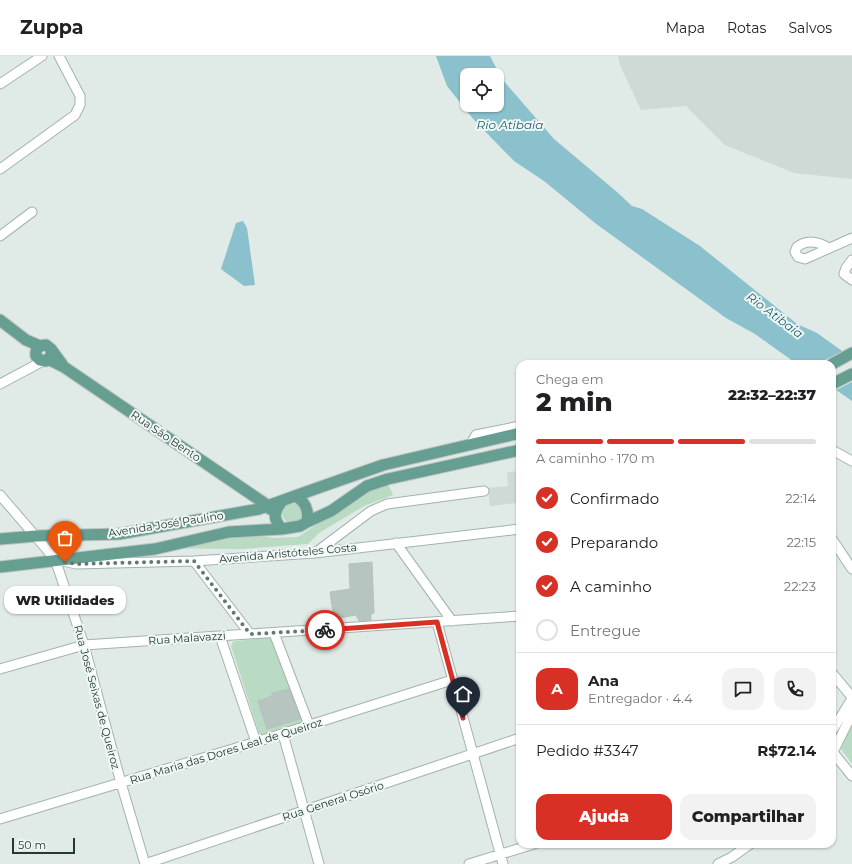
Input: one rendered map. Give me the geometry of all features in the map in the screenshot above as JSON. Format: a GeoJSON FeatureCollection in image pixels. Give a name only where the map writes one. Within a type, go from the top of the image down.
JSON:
{"type":"FeatureCollection","features":[{"type":"Feature","properties":{"kind":"main road","name":"Rua São Bento"},"geometry":{"type":"LineString","coordinates":[[0,320],[43,355],[64,367],[267,505]]}},
{"type":"Feature","properties":{"kind":"main road"},"geometry":{"type":"LineString","coordinates":[[836,362],[852,353]]}},
{"type":"Feature","properties":{"kind":"main road"},"geometry":{"type":"LineString","coordinates":[[836,382],[852,374]]}},
{"type":"Feature","properties":{"kind":"main road"},"geometry":{"type":"LineString","coordinates":[[274,516],[275,510],[282,501],[383,465],[516,434]]}},
{"type":"Feature","properties":{"kind":"main road"},"geometry":{"type":"LineString","coordinates":[[267,505],[274,516],[276,523],[282,530],[300,526],[331,511],[367,486],[400,476],[516,451]]}},
{"type":"Feature","properties":{"kind":"main road"},"geometry":{"type":"LineString","coordinates":[[295,496],[305,503],[308,514],[307,522]]}},
{"type":"Feature","properties":{"kind":"main road","name":"Avenida José Paulino"},"geometry":{"type":"LineString","coordinates":[[0,539],[36,536],[120,534],[259,509],[282,501]]}},
{"type":"Feature","properties":{"kind":"main road","name":"Avenida José Paulino"},"geometry":{"type":"LineString","coordinates":[[1,566],[55,559],[155,550],[229,532],[282,530]]}},
{"type":"Feature","properties":{"kind":"street"},"geometry":{"type":"LineString","coordinates":[[0,84],[42,56]]}},
{"type":"Feature","properties":{"kind":"street"},"geometry":{"type":"LineString","coordinates":[[0,168],[74,115],[80,105],[80,96],[59,56]]}},
{"type":"Feature","properties":{"kind":"street"},"geometry":{"type":"LineString","coordinates":[[0,236],[32,212]]}},
{"type":"Feature","properties":{"kind":"street"},"geometry":{"type":"LineString","coordinates":[[829,248],[852,238]]}},
{"type":"Feature","properties":{"kind":"street"},"geometry":{"type":"LineString","coordinates":[[852,260],[844,271],[844,274],[852,280]]}},
{"type":"Feature","properties":{"kind":"street"},"geometry":{"type":"LineString","coordinates":[[0,384],[22,374],[43,355]]}},
{"type":"Feature","properties":{"kind":"street"},"geometry":{"type":"LineString","coordinates":[[471,444],[476,435],[516,427]]}},
{"type":"Feature","properties":{"kind":"street"},"geometry":{"type":"LineString","coordinates":[[836,452],[852,461]]}},
{"type":"Feature","properties":{"kind":"street"},"geometry":{"type":"LineString","coordinates":[[315,553],[371,511],[387,504],[484,491]]}},
{"type":"Feature","properties":{"kind":"street","name":"Rua José Seixas de Queiroz"},"geometry":{"type":"LineString","coordinates":[[0,495],[55,559],[84,645],[121,783],[145,864]]}},
{"type":"Feature","properties":{"kind":"street","name":"Avenida Aristóteles Costa"},"geometry":{"type":"LineString","coordinates":[[55,559],[76,564],[194,561],[315,553],[516,529]]}},
{"type":"Feature","properties":{"kind":"street"},"geometry":{"type":"LineString","coordinates":[[396,543],[452,621]]}},
{"type":"Feature","properties":{"kind":"street"},"geometry":{"type":"LineString","coordinates":[[836,545],[852,569]]}},
{"type":"Feature","properties":{"kind":"street"},"geometry":{"type":"LineString","coordinates":[[194,561],[250,634]]}},
{"type":"Feature","properties":{"kind":"street","name":"Rua Malavazzi"},"geometry":{"type":"LineString","coordinates":[[0,669],[84,645],[516,616]]}},
{"type":"Feature","properties":{"kind":"street"},"geometry":{"type":"LineString","coordinates":[[437,622],[503,864]]}},
{"type":"Feature","properties":{"kind":"street"},"geometry":{"type":"LineString","coordinates":[[274,633],[309,725]]}},
{"type":"Feature","properties":{"kind":"street"},"geometry":{"type":"LineString","coordinates":[[220,636],[256,742]]}},
{"type":"Feature","properties":{"kind":"street"},"geometry":{"type":"LineString","coordinates":[[836,678],[852,698],[836,725]]}},
{"type":"Feature","properties":{"kind":"street","name":"Rua Maria das Dores Leal de Queiroz"},"geometry":{"type":"LineString","coordinates":[[0,819],[283,734],[452,680]]}},
{"type":"Feature","properties":{"kind":"street"},"geometry":{"type":"LineString","coordinates":[[836,743],[851,716],[852,704]]}},
{"type":"Feature","properties":{"kind":"street"},"geometry":{"type":"LineString","coordinates":[[283,734],[319,864]]}},
{"type":"Feature","properties":{"kind":"street","name":"Rua General Osório"},"geometry":{"type":"LineString","coordinates":[[145,864],[516,739]]}},
{"type":"Feature","properties":{"kind":"street"},"geometry":{"type":"LineString","coordinates":[[836,750],[852,776]]}},
{"type":"Feature","properties":{"kind":"street"},"geometry":{"type":"LineString","coordinates":[[469,864],[520,848]]}},
{"type":"Feature","properties":{"kind":"street"},"geometry":{"type":"LineString","coordinates":[[718,864],[732,857],[744,848]]}},
{"type":"Feature","properties":{"kind":"shaded area"},"geometry":{"type":"Polygon","coordinates":[[[618,56],[852,56],[852,179],[794,173],[725,145],[686,106],[641,110],[620,65],[618,56]]]}},
{"type":"Feature","properties":{"kind":"shaded area"},"geometry":{"type":"Polygon","coordinates":[[[516,471],[516,503],[490,506],[488,488],[508,486],[507,472],[516,471]]]}},
{"type":"Feature","properties":{"kind":"green space"},"geometry":{"type":"Polygon","coordinates":[[[388,484],[393,495],[364,506],[319,533],[308,544],[242,549],[137,548],[244,534],[274,538],[298,537],[370,489],[388,484]]]}},
{"type":"Feature","properties":{"kind":"green space"},"geometry":{"type":"Polygon","coordinates":[[[292,503],[299,506],[302,513],[299,520],[292,523],[285,520],[282,513],[285,506],[292,503]]]}},
{"type":"Feature","properties":{"kind":"green space"},"geometry":{"type":"Polygon","coordinates":[[[272,637],[304,720],[303,724],[260,736],[231,646],[233,642],[237,641],[272,637]]]}},
{"type":"Feature","properties":{"kind":"green space"},"geometry":{"type":"Polygon","coordinates":[[[852,724],[852,764],[841,749],[852,724]]]}},
{"type":"Feature","properties":{"kind":"water","name":"Rio Atibaia"},"geometry":{"type":"Polygon","coordinates":[[[436,56],[490,56],[496,68],[460,68],[460,102],[447,86],[436,56]]]}},
{"type":"Feature","properties":{"kind":"water","name":"Rio Atibaia"},"geometry":{"type":"Polygon","coordinates":[[[504,81],[554,139],[632,206],[642,209],[700,246],[797,324],[817,333],[852,358],[852,401],[836,390],[836,360],[791,360],[755,334],[726,318],[595,223],[544,181],[514,161],[468,112],[504,112],[504,81]]]}},
{"type":"Feature","properties":{"kind":"water"},"geometry":{"type":"Polygon","coordinates":[[[243,221],[247,228],[255,285],[244,286],[221,269],[236,223],[243,221]]]}},
{"type":"Feature","properties":{"kind":"pier"},"geometry":{"type":"Polygon","coordinates":[[[845,350],[852,355],[852,382],[836,390],[836,360],[825,360],[845,350]]]}},
{"type":"Feature","properties":{"kind":"building"},"geometry":{"type":"Polygon","coordinates":[[[372,562],[374,613],[371,614],[371,620],[359,621],[356,615],[334,619],[330,592],[350,589],[349,564],[372,562]]]}},
{"type":"Feature","properties":{"kind":"building"},"geometry":{"type":"Polygon","coordinates":[[[289,689],[300,719],[267,729],[258,701],[272,696],[272,693],[289,689]]]}},
{"type":"Feature","properties":{"kind":"way so far"},"geometry":{"type":"LineString","coordinates":[[65,562],[76,564],[194,561],[250,634],[325,630]]}},
{"type":"Feature","properties":{"kind":"place","name":"WR Utilidades"},"geometry":{"type":"Point","coordinates":[65,562]}},
{"type":"Feature","properties":{"kind":"route"},"geometry":{"type":"LineString","coordinates":[[325,630],[437,622],[463,718]]}}]}
